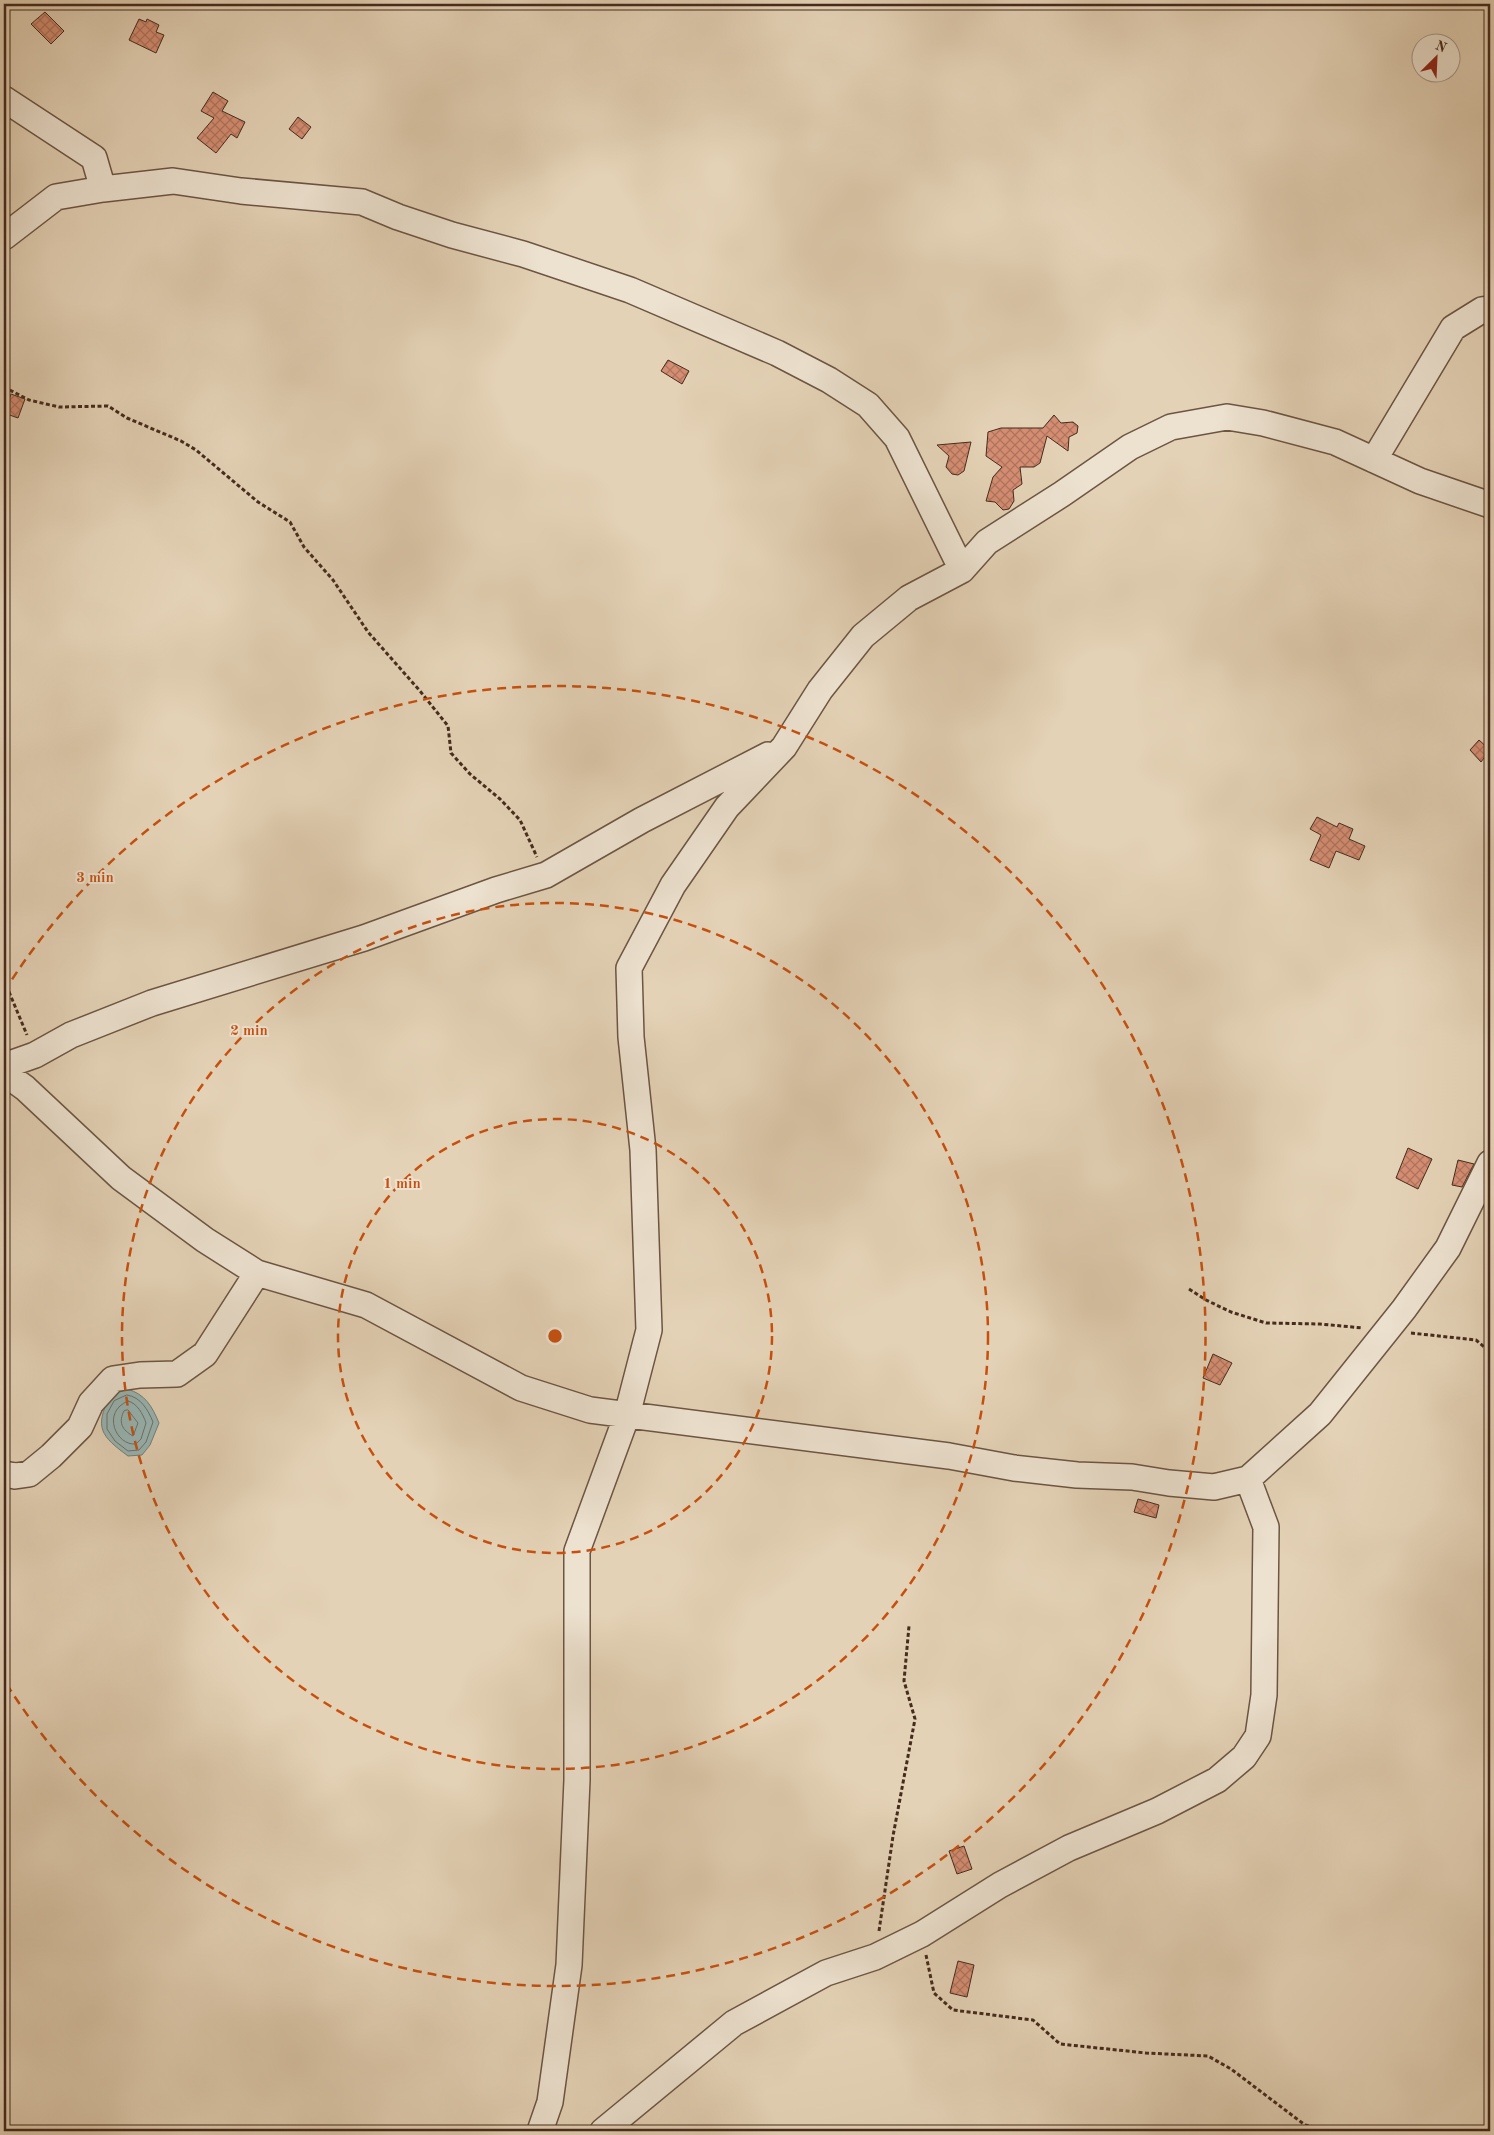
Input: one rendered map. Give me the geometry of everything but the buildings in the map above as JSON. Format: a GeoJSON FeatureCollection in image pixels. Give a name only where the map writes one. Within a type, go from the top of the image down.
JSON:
{"type":"FeatureCollection","features":[{"type":"Feature","properties":{"kind":"street"},"geometry":{"type":"LineString","coordinates":[[4,99],[94,158],[103,188]]}},
{"type":"Feature","properties":{"kind":"street"},"geometry":{"type":"LineString","coordinates":[[4,237],[56,197],[103,188],[173,180],[241,191],[362,202],[398,217],[452,235],[524,254],[630,290],[760,346],[829,380],[868,405],[897,438],[962,570]]}},
{"type":"Feature","properties":{"kind":"street"},"geometry":{"type":"LineString","coordinates":[[1374,460],[1453,328],[1482,310],[1490,308]]}},
{"type":"Feature","properties":{"kind":"street"},"geometry":{"type":"LineString","coordinates":[[540,2131],[550,2102],[569,1964],[577,1780],[577,1551],[627,1416],[649,1330],[643,1150],[631,1037],[629,968],[673,885],[727,807],[784,747],[820,690],[863,636],[909,598],[962,570],[987,542],[1062,494],[1130,447],[1171,427],[1228,417],[1263,423],[1335,442],[1420,481],[1490,505]]}},
{"type":"Feature","properties":{"kind":"street"},"geometry":{"type":"LineString","coordinates":[[4,1066],[36,1055],[71,1035],[152,1003],[364,938],[496,890],[546,875],[642,820],[784,747]]}},
{"type":"Feature","properties":{"kind":"street"},"geometry":{"type":"LineString","coordinates":[[4,1073],[26,1088],[121,1178],[205,1240],[257,1273],[366,1304],[521,1388],[590,1410],[627,1416],[949,1456],[1014,1468],[1132,1477],[1169,1484],[1214,1488],[1248,1479],[1320,1414],[1386,1331],[1448,1248],[1490,1163]]}},
{"type":"Feature","properties":{"kind":"street"},"geometry":{"type":"LineString","coordinates":[[4,1474],[15,1476],[30,1474],[51,1456],[80,1428],[91,1403],[113,1379],[140,1375],[177,1374],[205,1354],[257,1273]]}},
{"type":"Feature","properties":{"kind":"street"},"geometry":{"type":"LineString","coordinates":[[603,2131],[734,2023],[826,1973],[875,1957],[922,1934],[1000,1885],[1069,1848],[1156,1811],[1217,1780],[1244,1758],[1258,1736],[1264,1695],[1266,1557],[1266,1527],[1248,1479]]}},
{"type":"Feature","properties":{"kind":"path"},"geometry":{"type":"LineString","coordinates":[[4,387],[29,400],[59,407],[108,406],[127,418],[181,441],[196,450],[258,502],[290,522],[304,547],[333,580],[368,632],[448,726],[451,753],[470,774],[500,799],[520,820],[546,875]]}},
{"type":"Feature","properties":{"kind":"path"},"geometry":{"type":"LineString","coordinates":[[4,973],[7,987],[36,1055]]}},
{"type":"Feature","properties":{"kind":"path"},"geometry":{"type":"LineString","coordinates":[[1189,1288],[1206,1300],[1231,1312],[1266,1323],[1320,1324],[1476,1340],[1490,1352]]}},
{"type":"Feature","properties":{"kind":"path"},"geometry":{"type":"LineString","coordinates":[[875,1957],[915,1719],[904,1681],[909,1626]]}},
{"type":"Feature","properties":{"kind":"path"},"geometry":{"type":"LineString","coordinates":[[922,1934],[934,1993],[953,2010],[1033,2020],[1060,2044],[1146,2054],[1208,2056],[1231,2069],[1305,2125],[1335,2131]]}},
{"type":"Feature","properties":{"kind":"water"},"geometry":{"type":"Polygon","coordinates":[[[127,1389],[143,1397],[154,1411],[159,1423],[150,1445],[142,1455],[128,1456],[106,1437],[103,1430],[102,1416],[110,1396],[127,1389]]]}}]}
